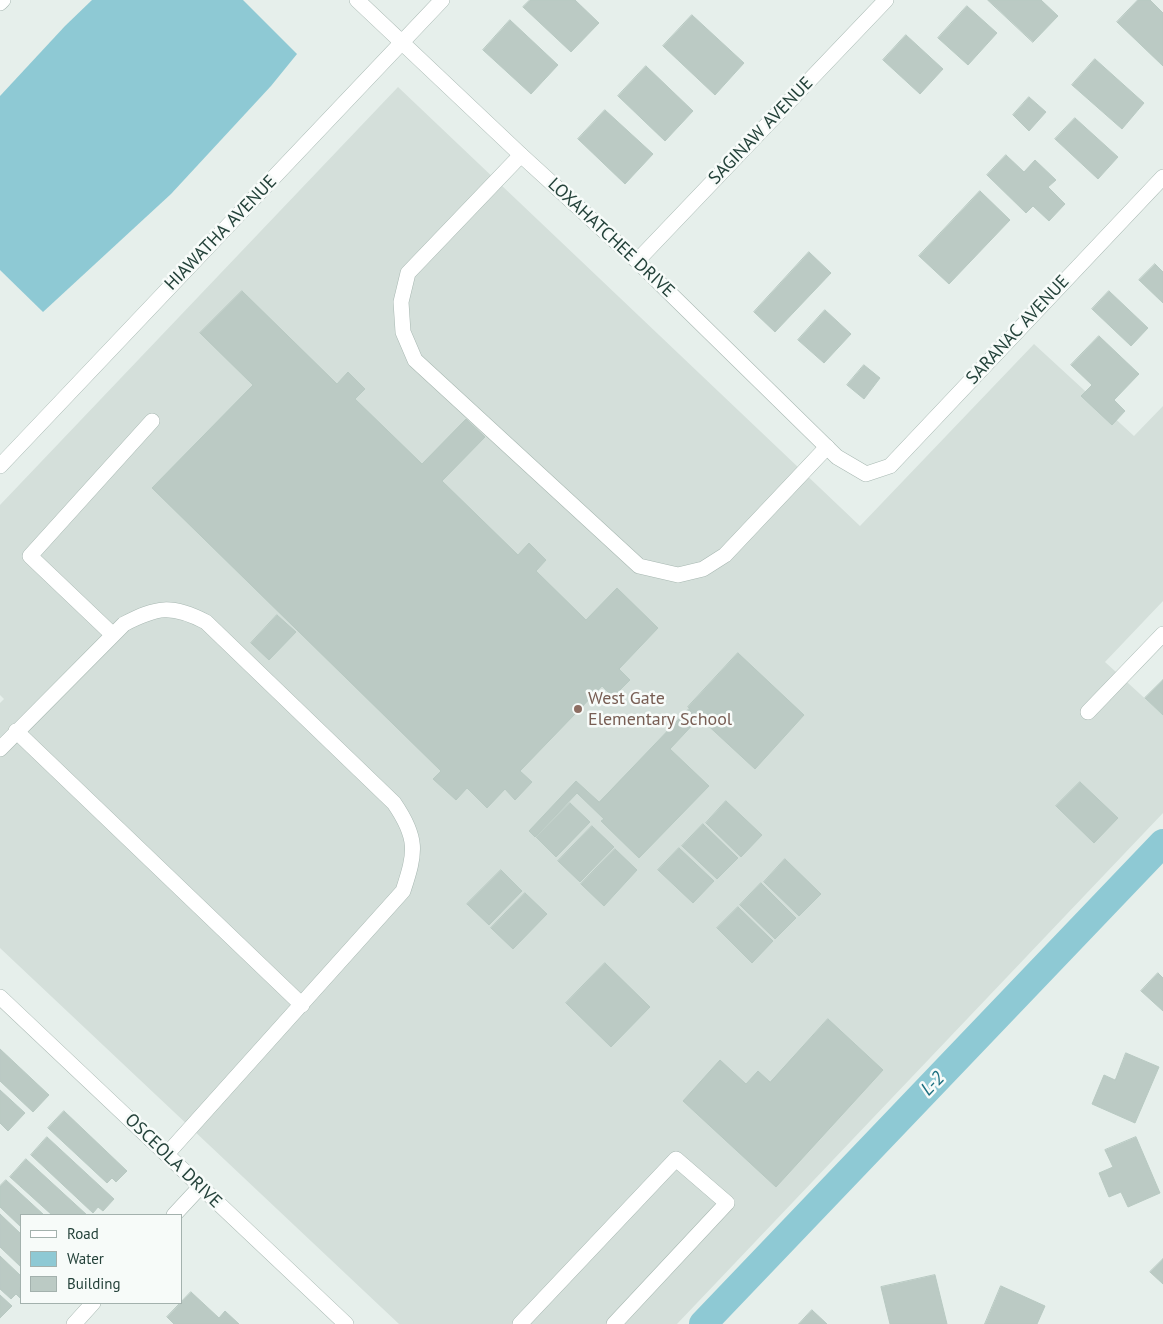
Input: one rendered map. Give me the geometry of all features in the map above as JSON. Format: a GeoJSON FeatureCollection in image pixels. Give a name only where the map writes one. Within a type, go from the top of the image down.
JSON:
{"type":"FeatureCollection","features":[{"type":"Feature","properties":{"kind":"street"},"geometry":{"type":"LineString","coordinates":[[0,4],[3,0]]}},
{"type":"Feature","properties":{"kind":"street","name":"LOXAHATCHEE DRIVE"},"geometry":{"type":"LineString","coordinates":[[357,0],[520,154],[637,261],[837,458],[866,474]]}},
{"type":"Feature","properties":{"kind":"street","name":"HIAWATHA AVENUE"},"geometry":{"type":"LineString","coordinates":[[0,466],[442,0]]}},
{"type":"Feature","properties":{"kind":"street","name":"SAGINAW AVENUE"},"geometry":{"type":"LineString","coordinates":[[637,261],[886,0]]}},
{"type":"Feature","properties":{"kind":"street"},"geometry":{"type":"LineString","coordinates":[[520,154],[408,273],[400,302],[403,332],[415,360],[639,566],[678,576],[703,569],[725,555],[827,447]]}},
{"type":"Feature","properties":{"kind":"street","name":"SARANAC AVENUE"},"geometry":{"type":"LineString","coordinates":[[866,474],[890,466],[1163,177]]}},
{"type":"Feature","properties":{"kind":"street"},"geometry":{"type":"LineString","coordinates":[[113,636],[30,556],[152,421]]}},
{"type":"Feature","properties":{"kind":"street"},"geometry":{"type":"LineString","coordinates":[[0,749],[124,624],[147,612],[167,609],[187,612],[206,622],[394,803],[406,821],[413,842],[412,864],[403,891],[167,1154]]}},
{"type":"Feature","properties":{"kind":"street"},"geometry":{"type":"LineString","coordinates":[[1088,712],[1163,634]]}},
{"type":"Feature","properties":{"kind":"street"},"geometry":{"type":"LineString","coordinates":[[16,731],[302,1005]]}},
{"type":"Feature","properties":{"kind":"street","name":"OSCEOLA DRIVE"},"geometry":{"type":"LineString","coordinates":[[0,997],[346,1324]]}},
{"type":"Feature","properties":{"kind":"street"},"geometry":{"type":"LineString","coordinates":[[520,1324],[676,1159],[727,1203],[614,1324]]}},
{"type":"Feature","properties":{"kind":"street"},"geometry":{"type":"LineString","coordinates":[[175,1214],[200,1187]]}},
{"type":"Feature","properties":{"kind":"street"},"geometry":{"type":"LineString","coordinates":[[74,1324],[92,1304]]}},
{"type":"Feature","properties":{"kind":"shaded area","name":"West Gate Elementary School"},"geometry":{"type":"Polygon","coordinates":[[[398,87],[860,526],[1034,344],[1134,436],[1163,406],[1163,601],[1105,662],[1163,715],[1163,813],[677,1324],[399,1324],[0,948],[0,703],[4,699],[0,695],[0,505],[398,87]]]}},
{"type":"Feature","properties":{"kind":"water"},"geometry":{"type":"Polygon","coordinates":[[[92,0],[243,0],[297,54],[271,86],[171,194],[43,312],[0,270],[0,96],[65,26],[92,0]]]}},
{"type":"Feature","properties":{"kind":"building"},"geometry":{"type":"Polygon","coordinates":[[[530,0],[575,0],[599,23],[571,52],[523,7],[530,0]]]}},
{"type":"Feature","properties":{"kind":"building"},"geometry":{"type":"Polygon","coordinates":[[[988,0],[1041,0],[1058,16],[1033,42],[988,0]]]}},
{"type":"Feature","properties":{"kind":"building"},"geometry":{"type":"Polygon","coordinates":[[[1138,0],[1150,0],[1163,13],[1163,66],[1117,22],[1138,0]]]}},
{"type":"Feature","properties":{"kind":"building"},"geometry":{"type":"Polygon","coordinates":[[[967,6],[997,33],[968,65],[938,38],[967,6]]]}},
{"type":"Feature","properties":{"kind":"building"},"geometry":{"type":"Polygon","coordinates":[[[692,15],[744,63],[715,95],[663,46],[692,15]]]}},
{"type":"Feature","properties":{"kind":"building"},"geometry":{"type":"Polygon","coordinates":[[[510,20],[558,65],[531,94],[483,50],[510,20]]]}},
{"type":"Feature","properties":{"kind":"building"},"geometry":{"type":"Polygon","coordinates":[[[906,35],[943,69],[920,94],[883,60],[906,35]]]}},
{"type":"Feature","properties":{"kind":"building"},"geometry":{"type":"Polygon","coordinates":[[[1095,59],[1144,103],[1122,129],[1072,85],[1095,59]]]}},
{"type":"Feature","properties":{"kind":"building"},"geometry":{"type":"Polygon","coordinates":[[[646,66],[693,111],[665,141],[618,96],[646,66]]]}},
{"type":"Feature","properties":{"kind":"building"},"geometry":{"type":"Polygon","coordinates":[[[1029,97],[1046,112],[1029,131],[1013,115],[1029,97]]]}},
{"type":"Feature","properties":{"kind":"building"},"geometry":{"type":"Polygon","coordinates":[[[605,110],[653,154],[625,184],[578,139],[605,110]]]}},
{"type":"Feature","properties":{"kind":"building"},"geometry":{"type":"Polygon","coordinates":[[[1075,118],[1118,157],[1098,179],[1055,139],[1075,118]]]}},
{"type":"Feature","properties":{"kind":"building"},"geometry":{"type":"Polygon","coordinates":[[[1006,155],[1024,172],[1035,160],[1056,180],[1048,187],[1065,204],[1049,221],[1033,206],[1026,213],[987,175],[1006,155]]]}},
{"type":"Feature","properties":{"kind":"building"},"geometry":{"type":"Polygon","coordinates":[[[980,191],[1010,220],[949,284],[919,256],[980,191]]]}},
{"type":"Feature","properties":{"kind":"building"},"geometry":{"type":"Polygon","coordinates":[[[809,252],[831,273],[775,332],[754,312],[809,252]]]}},
{"type":"Feature","properties":{"kind":"building"},"geometry":{"type":"Polygon","coordinates":[[[1155,264],[1163,272],[1163,303],[1139,280],[1155,264]]]}},
{"type":"Feature","properties":{"kind":"building"},"geometry":{"type":"Polygon","coordinates":[[[242,291],[337,384],[348,372],[365,389],[355,399],[422,464],[466,419],[485,437],[442,481],[518,555],[529,543],[546,560],[536,571],[586,620],[617,588],[658,628],[619,669],[630,680],[613,697],[602,686],[520,771],[532,782],[515,800],[505,789],[487,808],[467,788],[456,800],[433,779],[441,771],[152,488],[253,385],[200,333],[242,291]]]}},
{"type":"Feature","properties":{"kind":"building"},"geometry":{"type":"Polygon","coordinates":[[[1109,291],[1148,328],[1131,346],[1092,309],[1109,291]]]}},
{"type":"Feature","properties":{"kind":"building"},"geometry":{"type":"Polygon","coordinates":[[[825,310],[851,334],[824,363],[798,340],[825,310]]]}},
{"type":"Feature","properties":{"kind":"building"},"geometry":{"type":"Polygon","coordinates":[[[1099,336],[1139,374],[1114,400],[1125,411],[1112,425],[1081,396],[1092,385],[1071,365],[1099,336]]]}},
{"type":"Feature","properties":{"kind":"building"},"geometry":{"type":"Polygon","coordinates":[[[864,365],[880,378],[864,399],[847,385],[864,365]]]}},
{"type":"Feature","properties":{"kind":"building"},"geometry":{"type":"Polygon","coordinates":[[[277,615],[296,632],[269,660],[251,643],[277,615]]]}},
{"type":"Feature","properties":{"kind":"building"},"geometry":{"type":"Polygon","coordinates":[[[738,653],[804,715],[755,769],[688,707],[738,653]]]}},
{"type":"Feature","properties":{"kind":"building"},"geometry":{"type":"Polygon","coordinates":[[[1163,680],[1163,715],[1145,698],[1163,680]]]}},
{"type":"Feature","properties":{"kind":"building"},"geometry":{"type":"Polygon","coordinates":[[[689,709],[699,718],[670,749],[709,786],[639,858],[601,821],[604,819],[577,793],[535,837],[529,831],[576,781],[599,802],[689,709]]]}},
{"type":"Feature","properties":{"kind":"building"},"geometry":{"type":"Polygon","coordinates":[[[1080,782],[1118,818],[1094,843],[1056,806],[1080,782]]]}},
{"type":"Feature","properties":{"kind":"building"},"geometry":{"type":"Polygon","coordinates":[[[726,801],[762,835],[741,857],[706,823],[726,801]]]}},
{"type":"Feature","properties":{"kind":"building"},"geometry":{"type":"Polygon","coordinates":[[[570,803],[590,822],[556,857],[536,837],[570,803]]]}},
{"type":"Feature","properties":{"kind":"building"},"geometry":{"type":"Polygon","coordinates":[[[703,824],[738,858],[717,879],[682,846],[703,824]]]}},
{"type":"Feature","properties":{"kind":"building"},"geometry":{"type":"Polygon","coordinates":[[[592,826],[614,847],[580,882],[558,861],[592,826]]]}},
{"type":"Feature","properties":{"kind":"building"},"geometry":{"type":"Polygon","coordinates":[[[679,848],[714,881],[693,903],[658,870],[679,848]]]}},
{"type":"Feature","properties":{"kind":"building"},"geometry":{"type":"Polygon","coordinates":[[[615,849],[637,870],[604,906],[581,884],[615,849]]]}},
{"type":"Feature","properties":{"kind":"building"},"geometry":{"type":"Polygon","coordinates":[[[785,859],[821,894],[799,916],[764,882],[785,859]]]}},
{"type":"Feature","properties":{"kind":"building"},"geometry":{"type":"Polygon","coordinates":[[[501,870],[522,891],[489,925],[467,904],[501,870]]]}},
{"type":"Feature","properties":{"kind":"building"},"geometry":{"type":"Polygon","coordinates":[[[761,883],[796,918],[775,939],[740,905],[761,883]]]}},
{"type":"Feature","properties":{"kind":"building"},"geometry":{"type":"Polygon","coordinates":[[[525,893],[547,914],[513,949],[491,928],[525,893]]]}},
{"type":"Feature","properties":{"kind":"building"},"geometry":{"type":"Polygon","coordinates":[[[738,907],[773,941],[752,963],[717,928],[738,907]]]}},
{"type":"Feature","properties":{"kind":"building"},"geometry":{"type":"Polygon","coordinates":[[[605,963],[650,1007],[611,1047],[566,1003],[605,963]]]}},
{"type":"Feature","properties":{"kind":"building"},"geometry":{"type":"Polygon","coordinates":[[[1158,973],[1163,978],[1163,1011],[1141,991],[1158,973]]]}},
{"type":"Feature","properties":{"kind":"building"},"geometry":{"type":"Polygon","coordinates":[[[828,1019],[883,1070],[776,1187],[683,1101],[720,1060],[746,1084],[758,1071],[770,1082],[828,1019]]]}},
{"type":"Feature","properties":{"kind":"building"},"geometry":{"type":"Polygon","coordinates":[[[0,1049],[49,1095],[33,1112],[0,1081],[0,1049]]]}},
{"type":"Feature","properties":{"kind":"building"},"geometry":{"type":"Polygon","coordinates":[[[1126,1053],[1159,1067],[1135,1123],[1092,1104],[1104,1075],[1115,1080],[1126,1053]]]}},
{"type":"Feature","properties":{"kind":"building"},"geometry":{"type":"Polygon","coordinates":[[[0,1090],[25,1113],[8,1131],[0,1123],[0,1090]]]}},
{"type":"Feature","properties":{"kind":"building"},"geometry":{"type":"Polygon","coordinates":[[[64,1111],[127,1171],[116,1182],[112,1178],[107,1183],[48,1128],[64,1111]]]}},
{"type":"Feature","properties":{"kind":"building"},"geometry":{"type":"Polygon","coordinates":[[[47,1137],[114,1199],[103,1211],[98,1207],[93,1213],[31,1155],[47,1137]]]}},
{"type":"Feature","properties":{"kind":"building"},"geometry":{"type":"Polygon","coordinates":[[[1136,1137],[1160,1193],[1128,1207],[1121,1192],[1109,1197],[1099,1173],[1113,1167],[1105,1150],[1136,1137]]]}},
{"type":"Feature","properties":{"kind":"building"},"geometry":{"type":"Polygon","coordinates":[[[26,1159],[86,1214],[51,1214],[10,1177],[26,1159]]]}},
{"type":"Feature","properties":{"kind":"building"},"geometry":{"type":"Polygon","coordinates":[[[6,1180],[43,1214],[20,1214],[20,1226],[0,1207],[0,1186],[6,1180]]]}},
{"type":"Feature","properties":{"kind":"building"},"geometry":{"type":"Polygon","coordinates":[[[0,1214],[20,1233],[20,1266],[0,1247],[0,1214]]]}},
{"type":"Feature","properties":{"kind":"building"},"geometry":{"type":"Polygon","coordinates":[[[0,1256],[20,1275],[20,1298],[16,1294],[11,1299],[0,1289],[0,1256]]]}},
{"type":"Feature","properties":{"kind":"building"},"geometry":{"type":"Polygon","coordinates":[[[1163,1259],[1163,1284],[1150,1272],[1163,1259]]]}},
{"type":"Feature","properties":{"kind":"building"},"geometry":{"type":"Polygon","coordinates":[[[935,1275],[947,1324],[890,1324],[881,1287],[935,1275]]]}},
{"type":"Feature","properties":{"kind":"building"},"geometry":{"type":"Polygon","coordinates":[[[1001,1286],[1045,1306],[1037,1324],[985,1324],[1001,1286]]]}},
{"type":"Feature","properties":{"kind":"building"},"geometry":{"type":"Polygon","coordinates":[[[191,1292],[219,1318],[225,1311],[239,1324],[174,1324],[167,1317],[179,1304],[182,1304],[182,1301],[191,1292]]]}},
{"type":"Feature","properties":{"kind":"building"},"geometry":{"type":"Polygon","coordinates":[[[0,1295],[12,1306],[0,1318],[0,1295]]]}},
{"type":"Feature","properties":{"kind":"building"},"geometry":{"type":"Polygon","coordinates":[[[812,1310],[827,1324],[799,1324],[812,1310]]]}},
{"type":"Feature","properties":{"kind":"waterway","name":"L-2"},"geometry":{"type":"LineString","coordinates":[[703,1324],[1163,843]]}},
{"type":"Feature","properties":{"kind":"place","name":"West Gate Elementary School"},"geometry":{"type":"Point","coordinates":[578,709]}}]}
